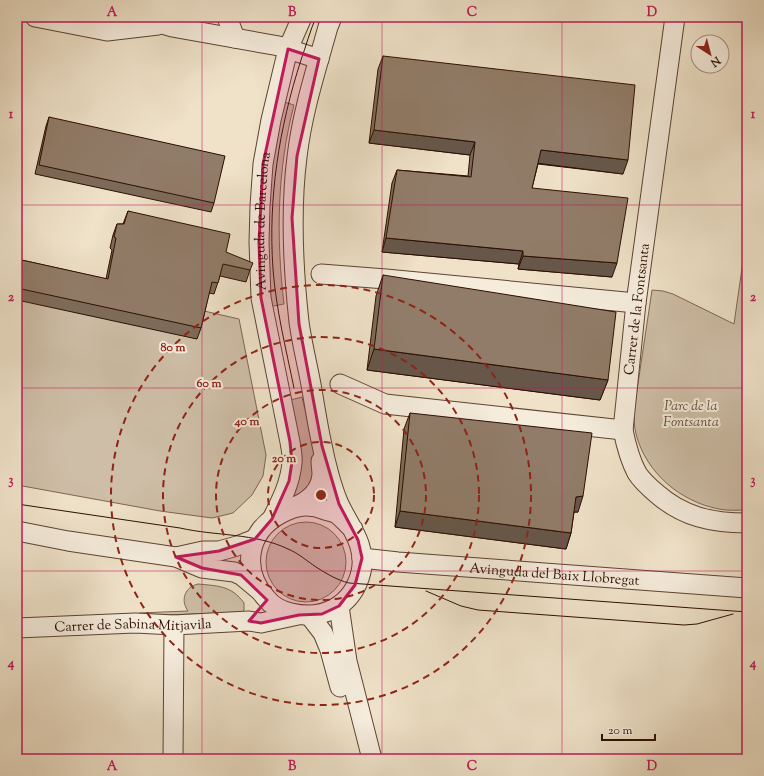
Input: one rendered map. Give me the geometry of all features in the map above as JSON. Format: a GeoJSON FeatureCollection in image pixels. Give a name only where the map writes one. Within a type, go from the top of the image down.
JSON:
{"type":"FeatureCollection","features":[{"type":"Feature","properties":{"kind":"street"},"geometry":{"type":"LineString","coordinates":[[35,17],[107,31],[164,21]]}},
{"type":"Feature","properties":{"kind":"street"},"geometry":{"type":"LineString","coordinates":[[139,17],[164,21],[172,27],[288,49],[319,59]]}},
{"type":"Feature","properties":{"kind":"street"},"geometry":{"type":"LineString","coordinates":[[227,17],[235,38]]}},
{"type":"Feature","properties":{"kind":"street","name":"Avinguda de Barcelona"},"geometry":{"type":"LineString","coordinates":[[272,519],[282,500],[289,481],[292,462],[290,442],[261,298],[259,242],[260,206],[263,164],[271,120],[288,49],[302,17]]}},
{"type":"Feature","properties":{"kind":"street","name":"Avinguda de Barcelona"},"geometry":{"type":"LineString","coordinates":[[322,446],[299,324],[292,218],[297,156],[307,102],[332,17]]}},
{"type":"Feature","properties":{"kind":"street","name":"Carrer de la Fontsanta"},"geometry":{"type":"LineString","coordinates":[[675,17],[636,303],[623,430],[626,446],[637,473],[646,485],[665,501],[686,514],[727,523],[747,523]]}},
{"type":"Feature","properties":{"kind":"street"},"geometry":{"type":"LineString","coordinates":[[321,274],[636,303]]}},
{"type":"Feature","properties":{"kind":"street"},"geometry":{"type":"LineString","coordinates":[[340,384],[385,404],[623,430]]}},
{"type":"Feature","properties":{"kind":"street"},"geometry":{"type":"LineString","coordinates":[[249,621],[262,609],[263,595],[254,578],[251,566],[250,554],[255,539],[262,528],[272,519],[304,503],[319,487],[322,474],[322,446]]}},
{"type":"Feature","properties":{"kind":"street"},"geometry":{"type":"LineString","coordinates":[[17,531],[68,541],[176,557],[202,568],[234,572],[241,576],[276,607],[286,612],[304,615],[322,614],[339,606],[349,596],[361,571],[362,558],[358,540],[338,504],[322,446]]}},
{"type":"Feature","properties":{"kind":"street"},"geometry":{"type":"LineString","coordinates":[[294,507],[316,506],[337,514],[353,529]]}},
{"type":"Feature","properties":{"kind":"street"},"geometry":{"type":"LineString","coordinates":[[176,557],[203,551],[219,551],[238,546],[255,539]]}},
{"type":"Feature","properties":{"kind":"street","name":"Avinguda del Baix Llobregat"},"geometry":{"type":"LineString","coordinates":[[362,558],[747,588]]}},
{"type":"Feature","properties":{"kind":"street"},"geometry":{"type":"LineString","coordinates":[[339,606],[346,661],[372,759]]}},
{"type":"Feature","properties":{"kind":"street"},"geometry":{"type":"LineString","coordinates":[[304,615],[323,633],[330,650],[359,759]]}},
{"type":"Feature","properties":{"kind":"street","name":"Carrer de Sabina Mitjavila"},"geometry":{"type":"LineString","coordinates":[[17,628],[135,624],[174,625],[249,621],[261,623],[304,615]]}},
{"type":"Feature","properties":{"kind":"street"},"geometry":{"type":"LineString","coordinates":[[173,759],[174,625]]}},
{"type":"Feature","properties":{"kind":"highlighted area"},"geometry":{"type":"Polygon","coordinates":[[[288,49],[319,59],[297,156],[292,218],[299,324],[322,446],[339,504],[358,540],[362,558],[355,585],[339,606],[322,614],[299,615],[261,623],[249,621],[267,600],[241,575],[202,568],[176,557],[219,551],[255,539],[272,519],[289,481],[292,462],[290,442],[261,298],[259,242],[263,164],[288,49]]]}},
{"type":"Feature","properties":{"kind":"green space"},"geometry":{"type":"Polygon","coordinates":[[[281,101],[294,105],[288,129],[281,179],[279,229],[281,279],[284,304],[268,307],[267,192],[281,101]]]}},
{"type":"Feature","properties":{"kind":"green space","name":"Parc de la Fontsanta"},"geometry":{"type":"Polygon","coordinates":[[[747,233],[747,510],[726,510],[691,500],[667,484],[648,461],[641,448],[635,431],[634,410],[652,290],[673,294],[734,324],[747,233]]]}},
{"type":"Feature","properties":{"kind":"green space"},"geometry":{"type":"Polygon","coordinates":[[[17,268],[239,319],[266,455],[263,476],[252,495],[233,513],[212,518],[160,511],[17,485],[17,268]]]}},
{"type":"Feature","properties":{"kind":"green space"},"geometry":{"type":"Polygon","coordinates":[[[302,397],[314,448],[316,473],[308,488],[293,497],[287,401],[302,397]]]}},
{"type":"Feature","properties":{"kind":"green space"},"geometry":{"type":"Polygon","coordinates":[[[306,522],[321,525],[334,534],[343,547],[346,562],[343,577],[334,590],[321,599],[306,602],[291,599],[278,590],[269,577],[266,562],[269,547],[278,534],[291,525],[306,522]]]}},
{"type":"Feature","properties":{"kind":"green space"},"geometry":{"type":"Polygon","coordinates":[[[198,584],[217,586],[229,590],[239,597],[244,603],[244,610],[242,612],[140,616],[139,613],[188,611],[184,603],[185,594],[190,588],[198,584]]]}},
{"type":"Feature","properties":{"kind":"building"},"geometry":{"type":"Polygon","coordinates":[[[383,56],[635,85],[628,160],[541,150],[532,188],[628,198],[617,263],[523,256],[523,251],[386,238],[397,170],[471,177],[475,142],[374,130],[383,56]]]}},
{"type":"Feature","properties":{"kind":"building"},"geometry":{"type":"Polygon","coordinates":[[[49,117],[225,156],[214,203],[39,165],[49,117]]]}},
{"type":"Feature","properties":{"kind":"building"},"geometry":{"type":"Polygon","coordinates":[[[128,211],[230,234],[226,252],[253,263],[250,270],[223,264],[218,283],[212,282],[201,328],[17,288],[17,259],[108,279],[116,238],[114,237],[117,224],[124,224],[128,211]]]}},
{"type":"Feature","properties":{"kind":"building"},"geometry":{"type":"Polygon","coordinates":[[[383,275],[616,312],[608,380],[374,349],[383,275]]]}},
{"type":"Feature","properties":{"kind":"building"},"geometry":{"type":"Polygon","coordinates":[[[410,413],[592,433],[583,496],[576,497],[571,533],[400,511],[410,413]]]}},
{"type":"Feature","properties":{"kind":"tram line"},"geometry":{"type":"LineString","coordinates":[[294,388],[274,284],[272,216],[281,137],[293,86],[316,17]]}},
{"type":"Feature","properties":{"kind":"tram line"},"geometry":{"type":"LineString","coordinates":[[17,504],[262,540],[292,551],[328,574],[349,583],[747,612]]}},
{"type":"Feature","properties":{"kind":"tram line"},"geometry":{"type":"LineString","coordinates":[[426,591],[461,606],[478,610],[684,625],[697,624],[733,614]]}}]}
